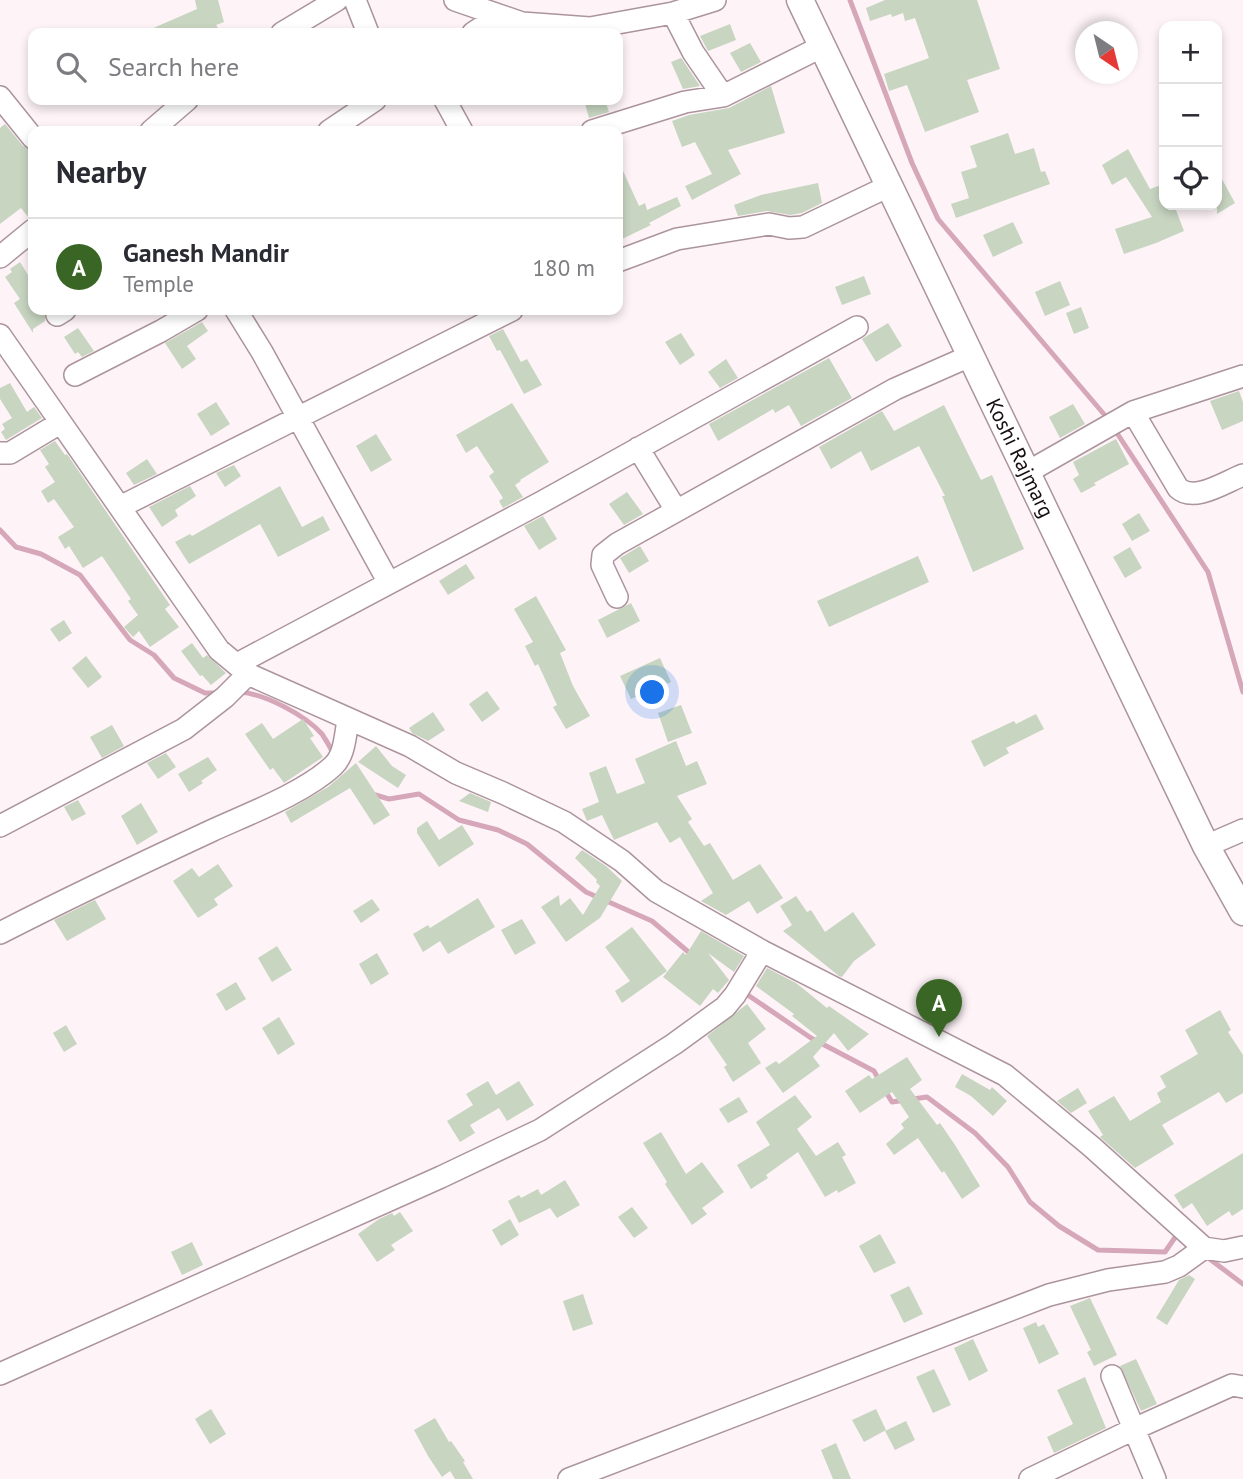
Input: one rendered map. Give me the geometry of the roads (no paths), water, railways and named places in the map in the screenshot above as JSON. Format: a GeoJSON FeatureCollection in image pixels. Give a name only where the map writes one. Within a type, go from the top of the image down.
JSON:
{"type":"FeatureCollection","features":[{"type":"Feature","properties":{"kind":"main road","name":"Koshi Rajmarg"},"geometry":{"type":"LineString","coordinates":[[800,0],[1206,846],[1243,912]]}},
{"type":"Feature","properties":{"kind":"street"},"geometry":{"type":"LineString","coordinates":[[290,28],[337,0]]}},
{"type":"Feature","properties":{"kind":"street"},"geometry":{"type":"LineString","coordinates":[[355,0],[366,28]]}},
{"type":"Feature","properties":{"kind":"street"},"geometry":{"type":"LineString","coordinates":[[455,0],[522,23]]}},
{"type":"Feature","properties":{"kind":"street"},"geometry":{"type":"LineString","coordinates":[[480,28],[491,21],[590,28],[673,13],[715,0]]}},
{"type":"Feature","properties":{"kind":"street"},"geometry":{"type":"LineString","coordinates":[[673,13],[693,52],[723,96]]}},
{"type":"Feature","properties":{"kind":"street"},"geometry":{"type":"LineString","coordinates":[[608,126],[685,102],[723,96],[821,47]]}},
{"type":"Feature","properties":{"kind":"street"},"geometry":{"type":"LineString","coordinates":[[0,97],[28,132]]}},
{"type":"Feature","properties":{"kind":"street"},"geometry":{"type":"LineString","coordinates":[[157,126],[181,105]]}},
{"type":"Feature","properties":{"kind":"street"},"geometry":{"type":"LineString","coordinates":[[336,126],[368,105]]}},
{"type":"Feature","properties":{"kind":"street"},"geometry":{"type":"LineString","coordinates":[[448,105],[459,126]]}},
{"type":"Feature","properties":{"kind":"street"},"geometry":{"type":"LineString","coordinates":[[623,259],[677,239],[769,225],[803,227],[890,187]]}},
{"type":"Feature","properties":{"kind":"street"},"geometry":{"type":"LineString","coordinates":[[0,257],[28,234]]}},
{"type":"Feature","properties":{"kind":"street"},"geometry":{"type":"LineString","coordinates":[[75,375],[188,315]]}},
{"type":"Feature","properties":{"kind":"street"},"geometry":{"type":"LineString","coordinates":[[239,315],[389,583]]}},
{"type":"Feature","properties":{"kind":"street"},"geometry":{"type":"LineString","coordinates":[[120,507],[502,315]]}},
{"type":"Feature","properties":{"kind":"street"},"geometry":{"type":"LineString","coordinates":[[0,826],[184,729],[237,681],[389,583],[858,327]]}},
{"type":"Feature","properties":{"kind":"street"},"geometry":{"type":"LineString","coordinates":[[0,335],[219,650],[237,681],[410,746],[456,773],[564,822],[622,861],[656,891],[762,951],[1005,1074],[1093,1147],[1197,1252]]}},
{"type":"Feature","properties":{"kind":"street"},"geometry":{"type":"LineString","coordinates":[[617,597],[602,565],[603,555],[617,544],[895,388],[970,356]]}},
{"type":"Feature","properties":{"kind":"street"},"geometry":{"type":"LineString","coordinates":[[1026,473],[1127,415],[1243,376]]}},
{"type":"Feature","properties":{"kind":"street"},"geometry":{"type":"LineString","coordinates":[[1127,415],[1184,494],[1194,495],[1243,475]]}},
{"type":"Feature","properties":{"kind":"street"},"geometry":{"type":"LineString","coordinates":[[0,453],[10,453],[60,424]]}},
{"type":"Feature","properties":{"kind":"street"},"geometry":{"type":"LineString","coordinates":[[638,448],[676,510]]}},
{"type":"Feature","properties":{"kind":"street"},"geometry":{"type":"LineString","coordinates":[[0,933],[88,888],[282,798],[338,759],[348,721]]}},
{"type":"Feature","properties":{"kind":"street"},"geometry":{"type":"LineString","coordinates":[[1206,846],[1243,830]]}},
{"type":"Feature","properties":{"kind":"street"},"geometry":{"type":"LineString","coordinates":[[0,1374],[540,1130],[674,1044],[725,1007],[762,951]]}},
{"type":"Feature","properties":{"kind":"street"},"geometry":{"type":"LineString","coordinates":[[569,1479],[1049,1295],[1108,1280],[1165,1272],[1179,1266],[1197,1252],[1243,1247]]}},
{"type":"Feature","properties":{"kind":"street"},"geometry":{"type":"LineString","coordinates":[[1112,1376],[1155,1479]]}},
{"type":"Feature","properties":{"kind":"street"},"geometry":{"type":"LineString","coordinates":[[1030,1479],[1232,1385],[1243,1387]]}},
{"type":"Feature","properties":{"kind":"waterway"},"geometry":{"type":"LineString","coordinates":[[850,0],[912,163],[938,219],[1108,419]]}},
{"type":"Feature","properties":{"kind":"waterway"},"geometry":{"type":"LineString","coordinates":[[1113,427],[1208,572],[1243,692]]}},
{"type":"Feature","properties":{"kind":"waterway"},"geometry":{"type":"LineString","coordinates":[[0,530],[16,547],[41,554],[80,575],[130,640],[154,655],[174,678],[205,693],[220,693]]}},
{"type":"Feature","properties":{"kind":"waterway"},"geometry":{"type":"LineString","coordinates":[[240,692],[272,701],[295,713],[322,734],[333,753]]}},
{"type":"Feature","properties":{"kind":"waterway"},"geometry":{"type":"LineString","coordinates":[[372,794],[389,799],[419,794],[459,820],[498,830],[527,844],[586,892],[652,921],[692,955]]}},
{"type":"Feature","properties":{"kind":"waterway"},"geometry":{"type":"LineString","coordinates":[[742,991],[811,1038],[874,1071],[879,1080]]}},
{"type":"Feature","properties":{"kind":"waterway"},"geometry":{"type":"LineString","coordinates":[[884,1089],[892,1102],[927,1097],[975,1133],[1008,1167],[1030,1202],[1059,1226],[1098,1250],[1165,1252],[1176,1236],[1181,1239]]}},
{"type":"Feature","properties":{"kind":"waterway"},"geometry":{"type":"LineString","coordinates":[[1207,1257],[1243,1284]]}},
{"type":"Feature","properties":{"kind":"place","name":"Ganesh Mandir"},"geometry":{"type":"Point","coordinates":[939,1037]}}]}
